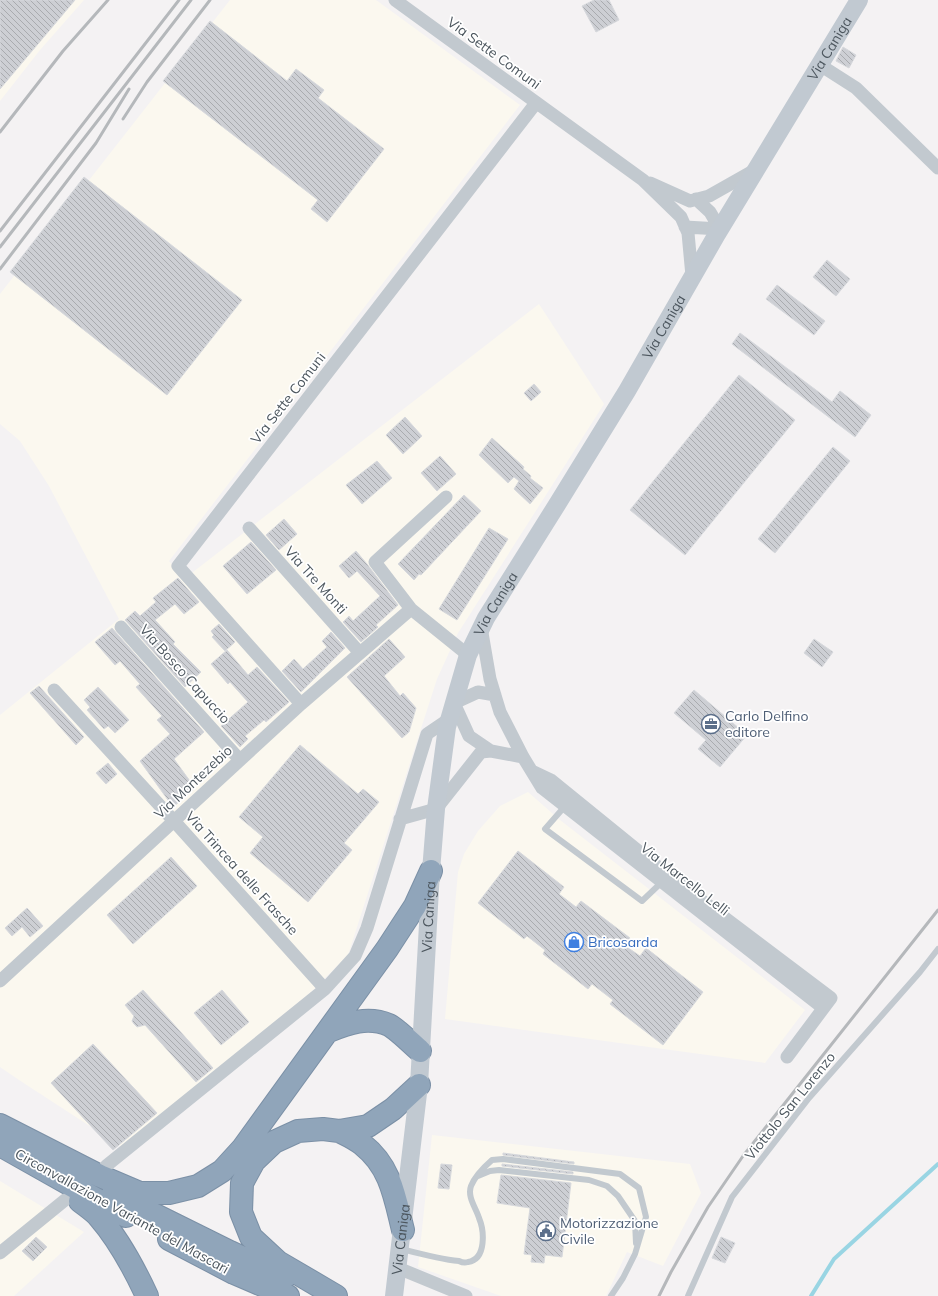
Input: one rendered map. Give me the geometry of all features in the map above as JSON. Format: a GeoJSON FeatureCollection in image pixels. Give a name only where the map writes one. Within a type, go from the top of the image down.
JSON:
{"type":"FeatureCollection","features":[{"type":"Feature","properties":{"kind":"highway"},"geometry":{"type":"LineString","coordinates":[[0,1126],[100,1176],[140,1193],[169,1193],[198,1186],[222,1171],[243,1148],[388,949],[416,906],[431,871]]}},
{"type":"Feature","properties":{"kind":"highway"},"geometry":{"type":"LineString","coordinates":[[329,1031],[345,1024],[367,1020],[390,1026],[420,1051]]}},
{"type":"Feature","properties":{"kind":"highway"},"geometry":{"type":"LineString","coordinates":[[336,1296],[278,1262],[252,1237],[241,1212],[242,1183],[254,1161],[274,1142],[298,1131],[323,1129],[339,1131],[368,1126],[393,1109],[419,1084]]}},
{"type":"Feature","properties":{"kind":"highway","name":"Circonvallazione Variante del Mascari"},"geometry":{"type":"LineString","coordinates":[[0,1126],[120,1199],[326,1296]]}},
{"type":"Feature","properties":{"kind":"highway"},"geometry":{"type":"LineString","coordinates":[[339,1131],[363,1145],[380,1162],[393,1187],[401,1240]]}},
{"type":"Feature","properties":{"kind":"highway"},"geometry":{"type":"LineString","coordinates":[[0,1145],[74,1196],[98,1216],[118,1243],[138,1276],[146,1296]]}},
{"type":"Feature","properties":{"kind":"highway","name":"Circonvallazione Variante del Mascari"},"geometry":{"type":"LineString","coordinates":[[0,1145],[110,1208],[234,1273],[288,1296]]}},
{"type":"Feature","properties":{"kind":"street","name":"Via Sette Comuni"},"geometry":{"type":"LineString","coordinates":[[395,0],[643,180],[681,217],[688,233],[692,276]]}},
{"type":"Feature","properties":{"kind":"street","name":"Via Caniga"},"geometry":{"type":"LineString","coordinates":[[394,1296],[419,1084],[436,809],[447,727],[468,655],[486,618],[627,391],[720,228],[859,0]]}},
{"type":"Feature","properties":{"kind":"street"},"geometry":{"type":"LineString","coordinates":[[820,65],[856,88],[938,168]]}},
{"type":"Feature","properties":{"kind":"street","name":"Via Sette Comuni"},"geometry":{"type":"LineString","coordinates":[[301,704],[178,566],[536,103]]}},
{"type":"Feature","properties":{"kind":"street","name":"Via Sette Comuni"},"geometry":{"type":"LineString","coordinates":[[643,180],[690,201],[709,196],[756,169]]}},
{"type":"Feature","properties":{"kind":"street"},"geometry":{"type":"LineString","coordinates":[[685,227],[720,228],[710,212],[696,199]]}},
{"type":"Feature","properties":{"kind":"street"},"geometry":{"type":"LineString","coordinates":[[446,497],[375,562],[411,609],[468,655]]}},
{"type":"Feature","properties":{"kind":"street","name":"Via Tre Monti"},"geometry":{"type":"LineString","coordinates":[[249,528],[360,653]]}},
{"type":"Feature","properties":{"kind":"street","name":"Via Montezebio"},"geometry":{"type":"LineString","coordinates":[[0,981],[301,704],[411,609]]}},
{"type":"Feature","properties":{"kind":"street","name":"Via Bosco Capuccio"},"geometry":{"type":"LineString","coordinates":[[121,627],[240,760]]}},
{"type":"Feature","properties":{"kind":"street","name":"Via Marcello Lelli"},"geometry":{"type":"LineString","coordinates":[[481,627],[490,679],[500,712],[523,757],[532,771],[551,780],[569,801],[665,878],[827,1003],[787,1057]]}},
{"type":"Feature","properties":{"kind":"street","name":"Via Trincea delle Frasche"},"geometry":{"type":"LineString","coordinates":[[54,690],[325,989]]}},
{"type":"Feature","properties":{"kind":"street"},"geometry":{"type":"LineString","coordinates":[[106,1166],[138,1142],[325,989],[355,956],[367,928],[427,734],[451,711],[478,692],[495,696]]}},
{"type":"Feature","properties":{"kind":"street"},"geometry":{"type":"LineString","coordinates":[[451,711],[469,736],[491,751]]}},
{"type":"Feature","properties":{"kind":"street"},"geometry":{"type":"LineString","coordinates":[[400,819],[436,809],[481,752],[491,751],[523,757]]}},
{"type":"Feature","properties":{"kind":"street"},"geometry":{"type":"LineString","coordinates":[[0,1253],[65,1200]]}},
{"type":"Feature","properties":{"kind":"street"},"geometry":{"type":"LineString","coordinates":[[398,1268],[466,1296]]}},
{"type":"Feature","properties":{"kind":"lane"},"geometry":{"type":"LineString","coordinates":[[569,801],[545,829],[642,901],[665,878]]}},
{"type":"Feature","properties":{"kind":"lane","name":"Viottolo San Lorenzo"},"geometry":{"type":"LineString","coordinates":[[688,1296],[732,1197],[809,1098],[920,972],[938,949]]}},
{"type":"Feature","properties":{"kind":"lane"},"geometry":{"type":"LineString","coordinates":[[401,1240],[453,1261],[468,1262],[476,1258],[480,1252],[484,1239],[483,1227],[470,1197],[471,1186],[480,1171],[492,1160],[503,1159],[620,1174],[639,1188],[646,1217],[635,1254],[623,1278],[611,1296]]}},
{"type":"Feature","properties":{"kind":"lane"},"geometry":{"type":"LineString","coordinates":[[476,1177],[480,1174],[499,1170],[590,1180],[608,1186],[618,1196],[635,1221],[637,1241],[635,1254]]}},
{"type":"Feature","properties":{"kind":"shaded area"},"geometry":{"type":"Polygon","coordinates":[[[0,0],[84,0],[40,50],[0,101],[0,0]]]}},
{"type":"Feature","properties":{"kind":"shaded area"},"geometry":{"type":"Polygon","coordinates":[[[230,0],[376,0],[520,105],[169,561],[184,579],[539,304],[604,404],[458,633],[437,679],[348,955],[311,992],[122,1147],[0,1067],[0,715],[119,619],[49,486],[20,441],[0,424],[0,294],[230,0]]]}},
{"type":"Feature","properties":{"kind":"shaded area"},"geometry":{"type":"Polygon","coordinates":[[[528,792],[560,820],[805,1010],[765,1063],[445,1019],[458,872],[464,854],[478,831],[500,806],[528,792]]]}},
{"type":"Feature","properties":{"kind":"shaded area"},"geometry":{"type":"Polygon","coordinates":[[[432,1135],[690,1164],[701,1193],[663,1266],[627,1252],[606,1296],[501,1296],[418,1267],[432,1135]]]}},
{"type":"Feature","properties":{"kind":"shaded area"},"geometry":{"type":"Polygon","coordinates":[[[0,1181],[84,1232],[14,1296],[0,1296],[0,1181]]]}},
{"type":"Feature","properties":{"kind":"building"},"geometry":{"type":"Polygon","coordinates":[[[0,0],[75,0],[0,89],[0,0]]]}},
{"type":"Feature","properties":{"kind":"building"},"geometry":{"type":"Polygon","coordinates":[[[594,0],[609,0],[619,20],[596,32],[582,6],[594,0]]]}},
{"type":"Feature","properties":{"kind":"building"},"geometry":{"type":"Polygon","coordinates":[[[210,21],[287,81],[296,69],[324,90],[318,98],[384,149],[327,222],[311,209],[318,200],[163,81],[210,21]]]}},
{"type":"Feature","properties":{"kind":"building"},"geometry":{"type":"Polygon","coordinates":[[[843,47],[856,55],[849,68],[836,61],[843,47]]]}},
{"type":"Feature","properties":{"kind":"building"},"geometry":{"type":"Polygon","coordinates":[[[84,177],[242,300],[167,395],[10,272],[84,177]]]}},
{"type":"Feature","properties":{"kind":"building"},"geometry":{"type":"Polygon","coordinates":[[[827,260],[850,279],[836,296],[813,277],[827,260]]]}},
{"type":"Feature","properties":{"kind":"building"},"geometry":{"type":"Polygon","coordinates":[[[777,285],[825,321],[814,335],[766,299],[777,285]]]}},
{"type":"Feature","properties":{"kind":"building"},"geometry":{"type":"Polygon","coordinates":[[[740,333],[832,402],[840,391],[871,415],[855,437],[732,344],[740,333]]]}},
{"type":"Feature","properties":{"kind":"building"},"geometry":{"type":"Polygon","coordinates":[[[739,375],[795,420],[685,555],[630,510],[739,375]]]}},
{"type":"Feature","properties":{"kind":"building"},"geometry":{"type":"Polygon","coordinates":[[[534,384],[541,392],[531,401],[524,393],[534,384]]]}},
{"type":"Feature","properties":{"kind":"building"},"geometry":{"type":"Polygon","coordinates":[[[405,417],[422,436],[403,454],[386,435],[405,417]]]}},
{"type":"Feature","properties":{"kind":"building"},"geometry":{"type":"Polygon","coordinates":[[[492,438],[524,467],[523,469],[531,476],[530,478],[543,488],[530,504],[514,489],[519,481],[514,477],[508,483],[479,455],[492,438]]]}},
{"type":"Feature","properties":{"kind":"building"},"geometry":{"type":"Polygon","coordinates":[[[833,447],[850,461],[775,553],[758,539],[833,447]]]}},
{"type":"Feature","properties":{"kind":"building"},"geometry":{"type":"Polygon","coordinates":[[[440,456],[456,474],[437,491],[421,473],[440,456]]]}},
{"type":"Feature","properties":{"kind":"building"},"geometry":{"type":"Polygon","coordinates":[[[377,461],[392,478],[362,504],[346,485],[377,461]]]}},
{"type":"Feature","properties":{"kind":"building"},"geometry":{"type":"Polygon","coordinates":[[[464,495],[481,511],[421,575],[419,574],[414,580],[398,564],[464,495]]]}},
{"type":"Feature","properties":{"kind":"building"},"geometry":{"type":"Polygon","coordinates":[[[284,519],[297,534],[279,550],[266,535],[284,519]]]}},
{"type":"Feature","properties":{"kind":"building"},"geometry":{"type":"Polygon","coordinates":[[[489,528],[508,539],[457,620],[439,609],[489,528]]]}},
{"type":"Feature","properties":{"kind":"building"},"geometry":{"type":"Polygon","coordinates":[[[251,542],[276,570],[247,594],[223,566],[251,542]]]}},
{"type":"Feature","properties":{"kind":"building"},"geometry":{"type":"Polygon","coordinates":[[[356,551],[398,605],[376,625],[378,627],[361,642],[343,622],[349,616],[353,621],[380,596],[357,571],[349,578],[339,566],[356,551]]]}},
{"type":"Feature","properties":{"kind":"building"},"geometry":{"type":"Polygon","coordinates":[[[178,578],[199,602],[184,614],[175,604],[155,620],[175,642],[173,644],[201,672],[185,687],[125,620],[135,611],[140,616],[156,602],[153,598],[178,578]]]}},
{"type":"Feature","properties":{"kind":"building"},"geometry":{"type":"Polygon","coordinates":[[[219,624],[235,642],[225,651],[212,637],[214,635],[211,631],[219,624]]]}},
{"type":"Feature","properties":{"kind":"building"},"geometry":{"type":"Polygon","coordinates":[[[112,628],[204,732],[174,759],[195,788],[173,807],[140,761],[170,734],[157,720],[162,716],[136,687],[140,684],[120,661],[115,665],[95,642],[112,628]]]}},
{"type":"Feature","properties":{"kind":"building"},"geometry":{"type":"Polygon","coordinates":[[[331,632],[345,648],[301,692],[282,671],[294,659],[303,669],[327,647],[322,641],[331,632]]]}},
{"type":"Feature","properties":{"kind":"building"},"geometry":{"type":"Polygon","coordinates":[[[389,639],[405,657],[384,676],[400,696],[403,693],[416,708],[409,732],[402,738],[347,677],[389,639]]]}},
{"type":"Feature","properties":{"kind":"building"},"geometry":{"type":"Polygon","coordinates":[[[814,639],[833,652],[822,667],[804,653],[814,639]]]}},
{"type":"Feature","properties":{"kind":"building"},"geometry":{"type":"Polygon","coordinates":[[[227,650],[248,675],[257,667],[289,702],[266,722],[264,720],[245,736],[248,739],[240,747],[221,726],[248,702],[230,682],[228,684],[211,664],[227,650]]]}},
{"type":"Feature","properties":{"kind":"building"},"geometry":{"type":"Polygon","coordinates":[[[39,686],[84,737],[76,745],[30,693],[39,686]]]}},
{"type":"Feature","properties":{"kind":"building"},"geometry":{"type":"Polygon","coordinates":[[[98,687],[129,720],[115,733],[108,726],[104,729],[87,710],[90,707],[84,700],[98,687]]]}},
{"type":"Feature","properties":{"kind":"building","name":"Carlo Delfino editore"},"geometry":{"type":"Polygon","coordinates":[[[694,690],[747,735],[720,767],[698,749],[706,740],[674,713],[694,690]]]}},
{"type":"Feature","properties":{"kind":"building"},"geometry":{"type":"Polygon","coordinates":[[[300,745],[358,794],[363,789],[379,802],[344,843],[352,850],[308,902],[250,853],[263,837],[239,817],[300,745]]]}},
{"type":"Feature","properties":{"kind":"building"},"geometry":{"type":"Polygon","coordinates":[[[108,763],[117,774],[106,784],[96,773],[108,763]]]}},
{"type":"Feature","properties":{"kind":"building"},"geometry":{"type":"Polygon","coordinates":[[[518,851],[564,887],[559,894],[576,907],[581,901],[630,938],[624,945],[640,956],[646,948],[703,992],[663,1045],[610,1004],[613,1000],[592,984],[588,989],[543,954],[545,950],[527,936],[524,939],[478,903],[518,851]]]}},
{"type":"Feature","properties":{"kind":"building"},"geometry":{"type":"Polygon","coordinates":[[[171,857],[197,886],[133,944],[107,915],[171,857]]]}},
{"type":"Feature","properties":{"kind":"building"},"geometry":{"type":"Polygon","coordinates":[[[27,908],[43,926],[30,937],[22,927],[12,936],[5,928],[27,908]]]}},
{"type":"Feature","properties":{"kind":"building"},"geometry":{"type":"Polygon","coordinates":[[[143,990],[213,1068],[196,1082],[145,1025],[137,1027],[132,1021],[134,1016],[125,1005],[143,990]]]}},
{"type":"Feature","properties":{"kind":"building"},"geometry":{"type":"Polygon","coordinates":[[[222,990],[249,1022],[221,1045],[194,1013],[222,990]]]}},
{"type":"Feature","properties":{"kind":"building"},"geometry":{"type":"Polygon","coordinates":[[[93,1044],[157,1113],[113,1150],[51,1083],[93,1044]]]}},
{"type":"Feature","properties":{"kind":"building"},"geometry":{"type":"Polygon","coordinates":[[[503,1153],[574,1162],[574,1164],[503,1155],[503,1153]]]}},
{"type":"Feature","properties":{"kind":"building"},"geometry":{"type":"Polygon","coordinates":[[[441,1164],[452,1165],[449,1189],[438,1188],[441,1164]]]}},
{"type":"Feature","properties":{"kind":"building"},"geometry":{"type":"Polygon","coordinates":[[[502,1164],[573,1172],[573,1174],[502,1166],[502,1164]]]}},
{"type":"Feature","properties":{"kind":"building","name":"Motorizzazione Civile"},"geometry":{"type":"Polygon","coordinates":[[[501,1175],[571,1183],[562,1257],[545,1255],[544,1263],[531,1262],[532,1255],[524,1254],[530,1208],[497,1203],[501,1175]]]}},
{"type":"Feature","properties":{"kind":"building"},"geometry":{"type":"Polygon","coordinates":[[[36,1237],[47,1247],[33,1261],[22,1251],[36,1237]]]}},
{"type":"Feature","properties":{"kind":"building"},"geometry":{"type":"Polygon","coordinates":[[[721,1237],[735,1243],[725,1263],[712,1258],[721,1237]]]}},
{"type":"Feature","properties":{"kind":"waterway"},"geometry":{"type":"LineString","coordinates":[[811,1296],[834,1259],[938,1164]]}},
{"type":"Feature","properties":{"kind":"railway"},"geometry":{"type":"LineString","coordinates":[[0,132],[63,51],[108,0]]}},
{"type":"Feature","properties":{"kind":"railway"},"geometry":{"type":"LineString","coordinates":[[0,231],[179,0]]}},
{"type":"Feature","properties":{"kind":"railway"},"geometry":{"type":"LineString","coordinates":[[0,247],[191,0]]}},
{"type":"Feature","properties":{"kind":"railway"},"geometry":{"type":"LineString","coordinates":[[123,119],[147,82],[210,0]]}},
{"type":"Feature","properties":{"kind":"railway"},"geometry":{"type":"LineString","coordinates":[[0,269],[96,143],[129,89]]}},
{"type":"Feature","properties":{"kind":"railway"},"geometry":{"type":"LineString","coordinates":[[659,1296],[708,1207],[743,1156],[938,910]]}},
{"type":"Feature","properties":{"kind":"place","name":"Carlo Delfino editore"},"geometry":{"type":"Point","coordinates":[711,724]}},
{"type":"Feature","properties":{"kind":"place","name":"Bricosarda"},"geometry":{"type":"Point","coordinates":[574,942]}},
{"type":"Feature","properties":{"kind":"place","name":"Motorizzazione Civile"},"geometry":{"type":"Point","coordinates":[546,1231]}}]}
